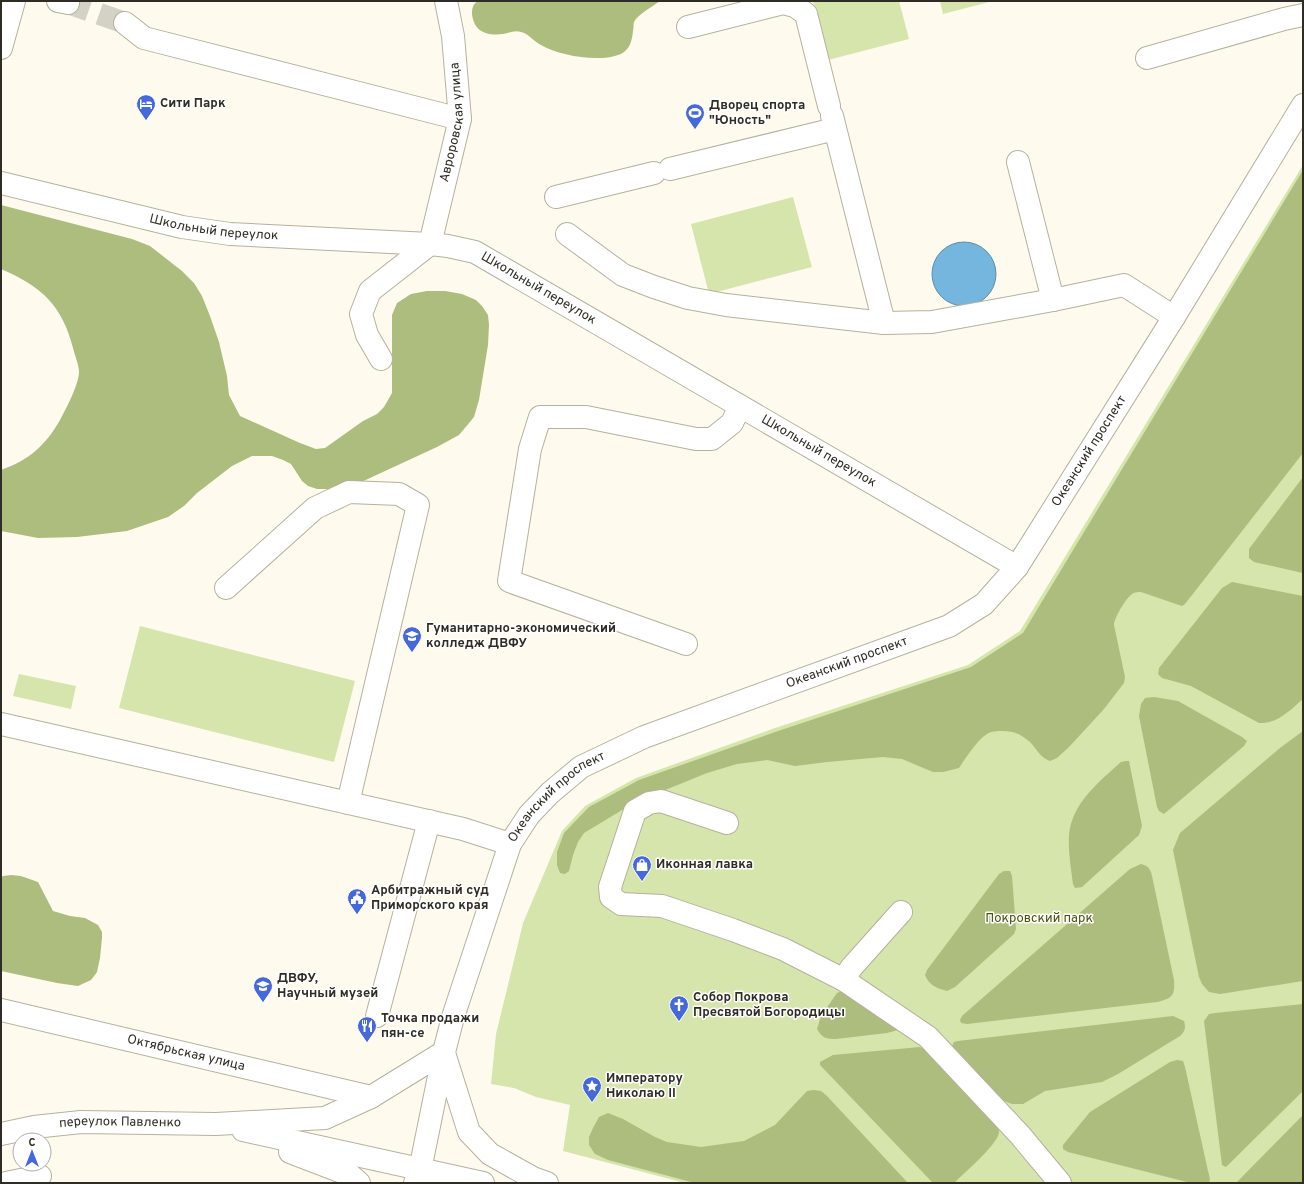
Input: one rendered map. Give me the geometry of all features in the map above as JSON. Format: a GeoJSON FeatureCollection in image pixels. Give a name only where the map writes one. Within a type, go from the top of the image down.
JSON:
{"type":"FeatureCollection","features":[{"type":"Feature","properties":{"kind":"main road"},"geometry":{"type":"LineString","coordinates":[[1,48],[14,1]]}},
{"type":"Feature","properties":{"kind":"main road","name":"Авроровская улица"},"geometry":{"type":"LineString","coordinates":[[430,244],[460,118],[454,36],[446,1]]}},
{"type":"Feature","properties":{"kind":"main road"},"geometry":{"type":"LineString","coordinates":[[688,27],[783,3],[795,6],[806,14],[884,323]]}},
{"type":"Feature","properties":{"kind":"main road"},"geometry":{"type":"LineString","coordinates":[[1148,58],[1284,19],[1303,16]]}},
{"type":"Feature","properties":{"kind":"main road"},"geometry":{"type":"LineString","coordinates":[[125,23],[144,38],[460,118]]}},
{"type":"Feature","properties":{"kind":"main road","name":"Океанский проспект"},"geometry":{"type":"LineString","coordinates":[[417,1176],[444,1052],[456,1010],[510,844],[529,815],[550,793],[581,767],[644,737],[949,626],[984,604],[1017,567],[1174,317],[1303,105]]}},
{"type":"Feature","properties":{"kind":"main road"},"geometry":{"type":"LineString","coordinates":[[556,197],[662,171],[832,117]]}},
{"type":"Feature","properties":{"kind":"main road"},"geometry":{"type":"LineString","coordinates":[[1018,162],[1053,300]]}},
{"type":"Feature","properties":{"kind":"main road","name":"Школьный переулок"},"geometry":{"type":"LineString","coordinates":[[1,183],[182,227],[230,234],[430,244],[475,252],[1017,567]]}},
{"type":"Feature","properties":{"kind":"main road"},"geometry":{"type":"LineString","coordinates":[[567,234],[623,275],[688,298],[726,305],[884,323],[932,322],[1053,300],[1124,285],[1174,317]]}},
{"type":"Feature","properties":{"kind":"main road"},"geometry":{"type":"LineString","coordinates":[[381,359],[367,335],[361,314],[370,291],[430,244]]}},
{"type":"Feature","properties":{"kind":"main road"},"geometry":{"type":"LineString","coordinates":[[686,644],[509,581],[530,450],[540,417],[586,418],[696,439],[704,439],[712,438],[732,423],[740,406]]}},
{"type":"Feature","properties":{"kind":"main road"},"geometry":{"type":"LineString","coordinates":[[226,588],[315,508],[349,492],[399,494],[418,505],[348,803]]}},
{"type":"Feature","properties":{"kind":"main road"},"geometry":{"type":"LineString","coordinates":[[1,724],[472,831],[510,844]]}},
{"type":"Feature","properties":{"kind":"main road"},"geometry":{"type":"LineString","coordinates":[[727,823],[661,801],[649,803],[635,811],[610,887],[611,897],[621,904],[662,906],[733,930],[783,949],[844,980],[928,1036],[1020,1135],[1060,1183]]}},
{"type":"Feature","properties":{"kind":"main road"},"geometry":{"type":"LineString","coordinates":[[377,1016],[429,821]]}},
{"type":"Feature","properties":{"kind":"main road"},"geometry":{"type":"LineString","coordinates":[[844,980],[851,968],[901,912]]}},
{"type":"Feature","properties":{"kind":"main road","name":"Октябрьская улица"},"geometry":{"type":"LineString","coordinates":[[1,1010],[371,1097]]}},
{"type":"Feature","properties":{"kind":"main road"},"geometry":{"type":"LineString","coordinates":[[216,1124],[324,1118],[371,1097],[444,1052],[469,1132],[490,1154],[533,1178],[547,1183]]}},
{"type":"Feature","properties":{"kind":"main road","name":"переулок Павленко"},"geometry":{"type":"LineString","coordinates":[[43,1132],[82,1122],[216,1124]]}},
{"type":"Feature","properties":{"kind":"main road"},"geometry":{"type":"LineString","coordinates":[[216,1124],[417,1176],[483,1183]]}},
{"type":"Feature","properties":{"kind":"main road"},"geometry":{"type":"LineString","coordinates":[[216,1124],[350,1175],[359,1183]]}},
{"type":"Feature","properties":{"kind":"main road","name":"переулок Павленко"},"geometry":{"type":"LineString","coordinates":[[1,1134],[12,1134]]}},
{"type":"Feature","properties":{"kind":"main road"},"geometry":{"type":"LineString","coordinates":[[6,1183],[40,1174]]}},
{"type":"Feature","properties":{"kind":"green space"},"geometry":{"type":"Polygon","coordinates":[[[478,1],[660,1],[636,19],[631,41],[624,52],[612,57],[591,58],[569,55],[549,49],[538,44],[526,34],[519,31],[503,34],[482,32],[475,25],[472,14],[473,6],[478,1]]]}},
{"type":"Feature","properties":{"kind":"green space"},"geometry":{"type":"Polygon","coordinates":[[[813,1],[899,1],[909,39],[828,60],[813,1]]]}},
{"type":"Feature","properties":{"kind":"green space"},"geometry":{"type":"Polygon","coordinates":[[[940,1],[993,1],[943,14],[940,1]]]}},
{"type":"Feature","properties":{"kind":"green space","name":"Покровский парк"},"geometry":{"type":"Polygon","coordinates":[[[1303,165],[1303,1183],[685,1183],[563,1151],[570,1105],[536,1097],[514,1088],[491,1084],[496,1034],[523,923],[562,831],[585,806],[636,778],[775,728],[968,665],[1020,631],[1303,165]]]}},
{"type":"Feature","properties":{"kind":"green space"},"geometry":{"type":"Polygon","coordinates":[[[1303,170],[1303,453],[1185,604],[1182,606],[1141,592],[1133,593],[1130,596],[1118,613],[1114,625],[1125,677],[1124,683],[1104,709],[1069,747],[1057,758],[1050,761],[1043,757],[1030,742],[1020,735],[1014,732],[998,731],[991,732],[983,737],[959,768],[943,772],[933,772],[902,759],[883,757],[795,766],[767,760],[737,764],[707,773],[648,797],[627,807],[584,833],[578,842],[569,871],[565,874],[560,873],[557,865],[557,852],[564,833],[589,807],[639,780],[778,731],[971,667],[1023,633],[1303,170]]]}},
{"type":"Feature","properties":{"kind":"green space"},"geometry":{"type":"Polygon","coordinates":[[[793,197],[812,267],[709,294],[691,224],[793,197]]]}},
{"type":"Feature","properties":{"kind":"green space"},"geometry":{"type":"Polygon","coordinates":[[[1,205],[132,239],[150,246],[182,271],[194,283],[202,296],[219,342],[227,376],[229,395],[240,416],[316,449],[325,448],[363,421],[377,414],[384,407],[392,393],[392,315],[397,303],[411,294],[427,291],[445,291],[462,294],[476,300],[488,315],[489,325],[488,345],[479,400],[474,417],[459,435],[437,447],[357,484],[329,489],[317,489],[308,486],[302,481],[291,464],[272,456],[252,456],[232,466],[197,493],[184,506],[168,517],[127,531],[77,537],[38,538],[1,531],[1,470],[20,462],[42,445],[60,420],[69,403],[75,390],[79,372],[78,363],[68,333],[63,320],[56,309],[48,299],[28,282],[1,269],[1,205]]]}},
{"type":"Feature","properties":{"kind":"green space"},"geometry":{"type":"Polygon","coordinates":[[[1303,477],[1303,573],[1254,562],[1249,558],[1249,549],[1303,477]]]}},
{"type":"Feature","properties":{"kind":"green space"},"geometry":{"type":"Polygon","coordinates":[[[1232,582],[1303,596],[1303,699],[1283,716],[1266,723],[1259,723],[1191,686],[1162,678],[1158,674],[1159,668],[1222,588],[1232,582]]]}},
{"type":"Feature","properties":{"kind":"green space"},"geometry":{"type":"Polygon","coordinates":[[[140,626],[355,681],[334,762],[119,708],[140,626]]]}},
{"type":"Feature","properties":{"kind":"green space"},"geometry":{"type":"Polygon","coordinates":[[[19,674],[76,686],[71,709],[13,696],[19,674]]]}},
{"type":"Feature","properties":{"kind":"green space"},"geometry":{"type":"Polygon","coordinates":[[[1154,697],[1178,701],[1247,741],[1244,746],[1164,814],[1159,811],[1157,807],[1139,716],[1141,704],[1145,698],[1154,697]]]}},
{"type":"Feature","properties":{"kind":"green space"},"geometry":{"type":"Polygon","coordinates":[[[1303,731],[1303,981],[1220,994],[1209,992],[1202,984],[1199,977],[1173,850],[1180,833],[1280,748],[1303,731]]]}},
{"type":"Feature","properties":{"kind":"green space"},"geometry":{"type":"Polygon","coordinates":[[[1129,761],[1142,826],[1139,835],[1082,887],[1075,888],[1071,872],[1069,835],[1071,823],[1075,813],[1096,785],[1121,762],[1129,761]]]}},
{"type":"Feature","properties":{"kind":"green space"},"geometry":{"type":"Polygon","coordinates":[[[1141,864],[1148,868],[1152,876],[1174,980],[1174,990],[1172,996],[1157,1002],[967,1024],[961,1023],[960,1020],[962,1016],[1130,869],[1141,864]]]}},
{"type":"Feature","properties":{"kind":"green space"},"geometry":{"type":"Polygon","coordinates":[[[1004,871],[1010,871],[1012,876],[1016,929],[1014,934],[955,987],[947,991],[933,986],[925,975],[927,970],[999,874],[1004,871]]]}},
{"type":"Feature","properties":{"kind":"green space"},"geometry":{"type":"Polygon","coordinates":[[[3,876],[21,876],[38,882],[53,911],[70,916],[85,918],[98,925],[102,932],[100,958],[97,972],[91,980],[78,986],[1,971],[1,878],[3,876]]]}},
{"type":"Feature","properties":{"kind":"green space"},"geometry":{"type":"Polygon","coordinates":[[[842,991],[899,1027],[898,1030],[887,1033],[836,1039],[823,1036],[817,1029],[821,1016],[837,993],[842,991]]]}},
{"type":"Feature","properties":{"kind":"green space"},"geometry":{"type":"Polygon","coordinates":[[[1303,1004],[1303,1091],[1226,1167],[1222,1165],[1204,1021],[1209,1014],[1303,1004]]]}},
{"type":"Feature","properties":{"kind":"green space"},"geometry":{"type":"Polygon","coordinates":[[[1173,1016],[1184,1021],[1185,1029],[1183,1033],[1118,1074],[1102,1082],[1045,1091],[1023,1104],[1012,1104],[999,1099],[953,1050],[952,1046],[954,1042],[958,1041],[1173,1016]]]}},
{"type":"Feature","properties":{"kind":"green space"},"geometry":{"type":"Polygon","coordinates":[[[920,1047],[927,1050],[998,1124],[999,1133],[992,1145],[954,1183],[932,1182],[820,1065],[820,1062],[833,1055],[920,1047]]]}},
{"type":"Feature","properties":{"kind":"green space"},"geometry":{"type":"Polygon","coordinates":[[[1177,1060],[1183,1061],[1185,1067],[1210,1179],[1209,1183],[1191,1183],[1068,1152],[1063,1149],[1063,1145],[1090,1112],[1170,1062],[1177,1060]]]}},
{"type":"Feature","properties":{"kind":"green space"},"geometry":{"type":"Polygon","coordinates":[[[807,1091],[821,1091],[827,1096],[908,1183],[695,1183],[608,1160],[595,1154],[589,1145],[589,1137],[599,1117],[608,1113],[623,1119],[667,1142],[701,1147],[744,1141],[775,1125],[807,1091]]]}},
{"type":"Feature","properties":{"kind":"green space"},"geometry":{"type":"Polygon","coordinates":[[[1303,1115],[1303,1183],[1236,1183],[1303,1115]]]}},
{"type":"Feature","properties":{"kind":"water"},"geometry":{"type":"Polygon","coordinates":[[[964,242],[982,248],[990,256],[996,274],[990,292],[982,300],[964,306],[946,300],[938,292],[932,274],[938,256],[946,248],[964,242]]]}},
{"type":"Feature","properties":{"kind":"tunnel"},"geometry":{"type":"LineString","coordinates":[[68,3],[125,23]]}},
{"type":"Feature","properties":{"kind":"place","name":"Сити Парк"},"geometry":{"type":"Point","coordinates":[146,121]}},
{"type":"Feature","properties":{"kind":"place","name":"Дворец спорта \"Юность\""},"geometry":{"type":"Point","coordinates":[695,130]}},
{"type":"Feature","properties":{"kind":"place","name":"Гуманитарно-экономический колледж ДВФУ"},"geometry":{"type":"Point","coordinates":[412,653]}},
{"type":"Feature","properties":{"kind":"place","name":"Иконная лавка"},"geometry":{"type":"Point","coordinates":[642,882]}},
{"type":"Feature","properties":{"kind":"place","name":"Арбитражный суд Приморского края"},"geometry":{"type":"Point","coordinates":[357,915]}},
{"type":"Feature","properties":{"kind":"place","name":"ДВФУ, Научный музей"},"geometry":{"type":"Point","coordinates":[263,1003]}},
{"type":"Feature","properties":{"kind":"place","name":"Собор Покрова Пресвятой Богородицы"},"geometry":{"type":"Point","coordinates":[679,1022]}},
{"type":"Feature","properties":{"kind":"place","name":"Точка продажи пян-се"},"geometry":{"type":"Point","coordinates":[367,1043]}},
{"type":"Feature","properties":{"kind":"place","name":"Императору Николаю II"},"geometry":{"type":"Point","coordinates":[592,1103]}}]}
